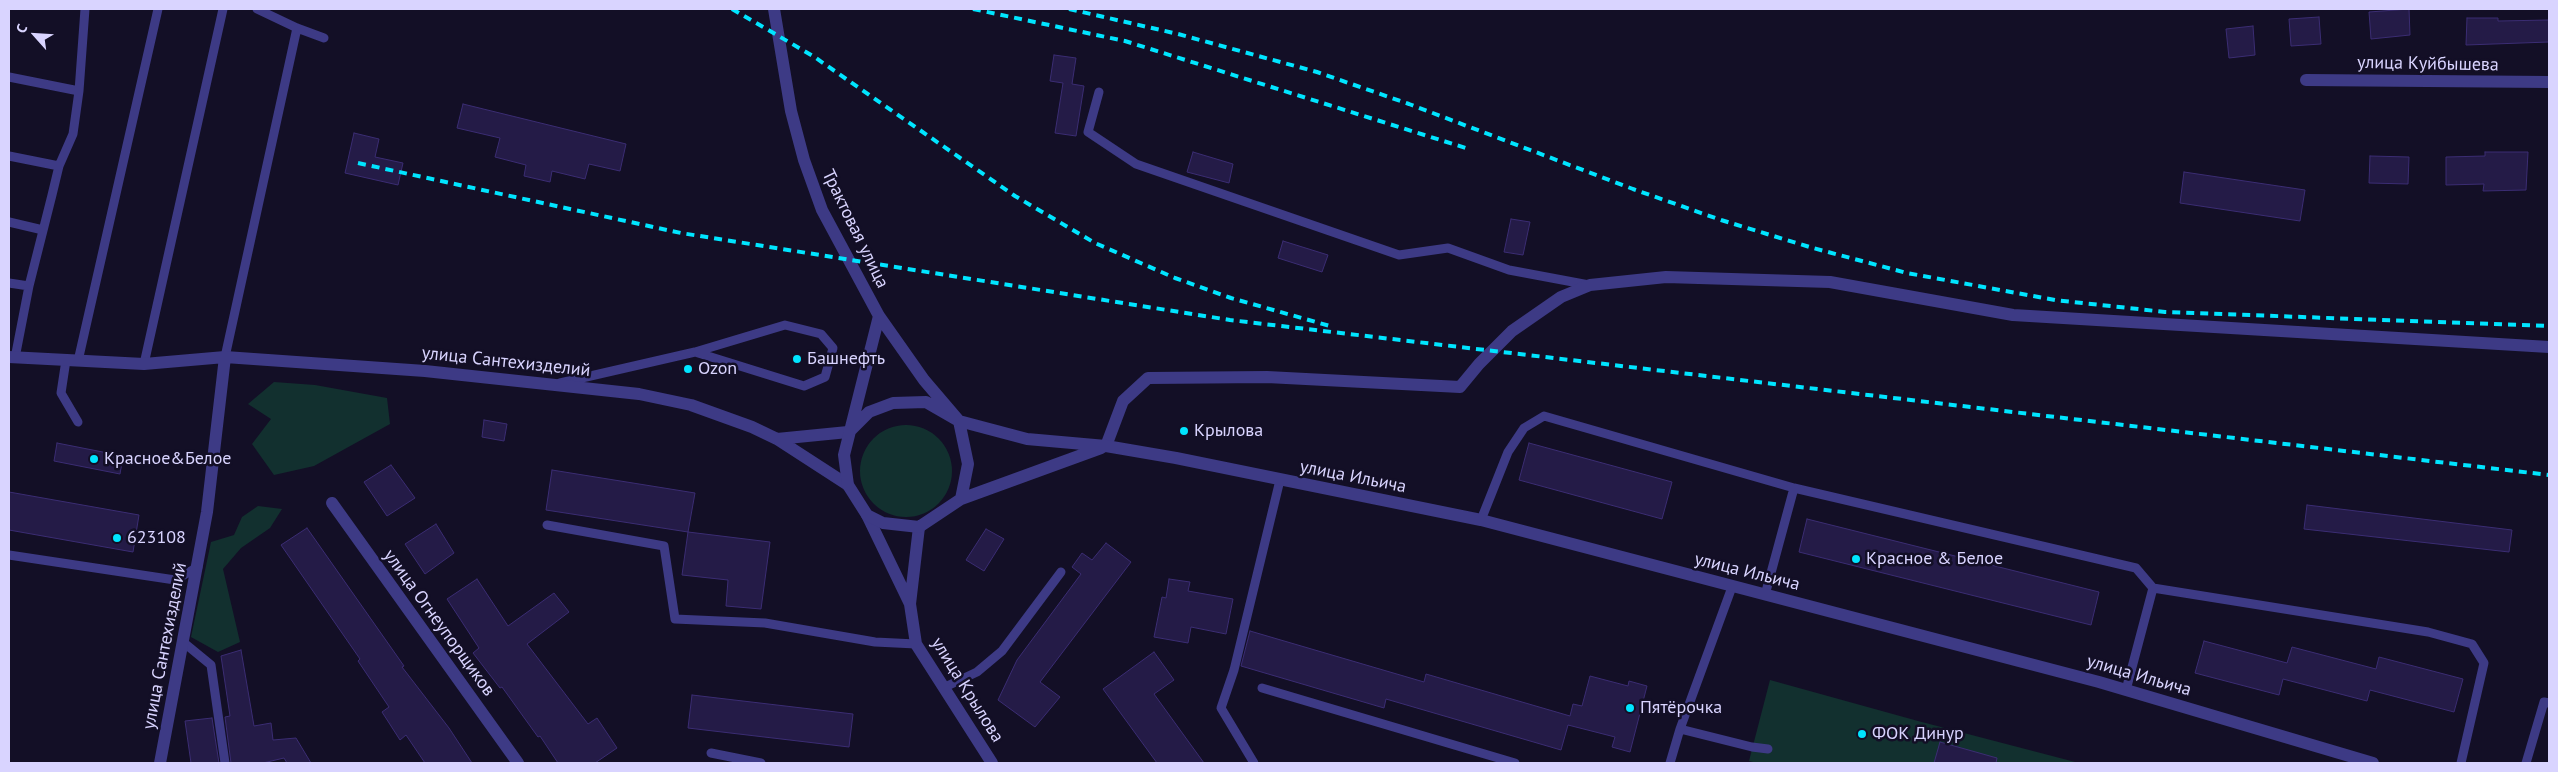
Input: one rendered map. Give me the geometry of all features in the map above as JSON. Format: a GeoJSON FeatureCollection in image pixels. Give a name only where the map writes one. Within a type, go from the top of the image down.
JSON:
{"type":"FeatureCollection","features":[{"type":"Feature","properties":{"kind":"street","name":"Трактовая улица"},"geometry":{"type":"LineString","coordinates":[[774,9],[791,111],[804,160],[822,210],[879,316],[924,380],[959,421]]}},
{"type":"Feature","properties":{"kind":"street","name":"улица Куйбышева"},"geometry":{"type":"LineString","coordinates":[[2306,80],[2549,82]]}},
{"type":"Feature","properties":{"kind":"street"},"geometry":{"type":"LineString","coordinates":[[1106,446],[1123,401],[1148,378],[1267,378],[1460,387],[1479,364],[1512,331],[1561,297],[1590,285],[1666,277],[1830,282],[2013,315],[2549,347]]}},
{"type":"Feature","properties":{"kind":"street","name":"Трактовая улица"},"geometry":{"type":"LineString","coordinates":[[848,432],[879,316]]}},
{"type":"Feature","properties":{"kind":"street","name":"улица Сантехизделий"},"geometry":{"type":"LineString","coordinates":[[12,357],[144,364],[225,357],[425,371],[638,394],[690,405],[777,439],[848,485]]}},
{"type":"Feature","properties":{"kind":"street","name":"улица Сантехизделий"},"geometry":{"type":"LineString","coordinates":[[160,763],[198,567],[218,426],[225,357]]}},
{"type":"Feature","properties":{"kind":"street"},"geometry":{"type":"LineString","coordinates":[[867,516],[883,523],[919,527],[961,499],[968,464],[959,421],[926,402],[894,403],[869,412],[848,432],[844,455],[848,485],[867,516],[910,604]]}},
{"type":"Feature","properties":{"kind":"street","name":"улица Ильича"},"geometry":{"type":"LineString","coordinates":[[959,421],[1027,439],[1106,446],[1176,458],[1481,520],[2126,690],[2373,763]]}},
{"type":"Feature","properties":{"kind":"street","name":"улица Сантехизделий"},"geometry":{"type":"LineString","coordinates":[[777,439],[848,432]]}},
{"type":"Feature","properties":{"kind":"street","name":"улица Ильича"},"geometry":{"type":"LineString","coordinates":[[961,499],[1106,446]]}},
{"type":"Feature","properties":{"kind":"street","name":"улица Огнеупорщиков"},"geometry":{"type":"LineString","coordinates":[[332,503],[518,763]]}},
{"type":"Feature","properties":{"kind":"street"},"geometry":{"type":"LineString","coordinates":[[910,604],[919,527]]}},
{"type":"Feature","properties":{"kind":"street","name":"улица Крылова"},"geometry":{"type":"LineString","coordinates":[[910,604],[916,644],[992,763]]}},
{"type":"Feature","properties":{"kind":"lane"},"geometry":{"type":"LineString","coordinates":[[12,357],[59,166],[72,134],[79,91],[85,9]]}},
{"type":"Feature","properties":{"kind":"lane"},"geometry":{"type":"LineString","coordinates":[[78,422],[60,393],[72,360],[158,9]]}},
{"type":"Feature","properties":{"kind":"lane"},"geometry":{"type":"LineString","coordinates":[[144,364],[223,9]]}},
{"type":"Feature","properties":{"kind":"lane"},"geometry":{"type":"LineString","coordinates":[[257,9],[296,28],[324,38]]}},
{"type":"Feature","properties":{"kind":"lane"},"geometry":{"type":"LineString","coordinates":[[225,357],[296,28]]}},
{"type":"Feature","properties":{"kind":"lane"},"geometry":{"type":"LineString","coordinates":[[9,77],[79,91]]}},
{"type":"Feature","properties":{"kind":"lane"},"geometry":{"type":"LineString","coordinates":[[1099,92],[1088,132],[1136,164],[1399,254],[1448,248],[1509,270],[1590,285]]}},
{"type":"Feature","properties":{"kind":"lane"},"geometry":{"type":"LineString","coordinates":[[9,156],[59,166]]}},
{"type":"Feature","properties":{"kind":"lane"},"geometry":{"type":"LineString","coordinates":[[9,222],[43,230]]}},
{"type":"Feature","properties":{"kind":"lane"},"geometry":{"type":"LineString","coordinates":[[9,283],[29,286]]}},
{"type":"Feature","properties":{"kind":"lane"},"geometry":{"type":"LineString","coordinates":[[555,384],[695,352],[785,325],[821,334],[833,348],[824,377],[804,386],[695,352]]}},
{"type":"Feature","properties":{"kind":"lane"},"geometry":{"type":"LineString","coordinates":[[1481,520],[1508,452],[1524,428],[1544,416],[1794,488],[2136,568],[2153,588],[2428,632],[2472,644],[2484,663],[2461,763]]}},
{"type":"Feature","properties":{"kind":"lane"},"geometry":{"type":"LineString","coordinates":[[1254,763],[1221,708],[1234,670],[1280,480]]}},
{"type":"Feature","properties":{"kind":"lane"},"geometry":{"type":"LineString","coordinates":[[1764,595],[1794,488]]}},
{"type":"Feature","properties":{"kind":"lane"},"geometry":{"type":"LineString","coordinates":[[547,525],[664,546],[675,619],[765,623],[875,642],[916,644]]}},
{"type":"Feature","properties":{"kind":"lane"},"geometry":{"type":"LineString","coordinates":[[9,555],[175,580],[198,567]]}},
{"type":"Feature","properties":{"kind":"lane"},"geometry":{"type":"LineString","coordinates":[[945,687],[977,672],[1002,651],[1061,572]]}},
{"type":"Feature","properties":{"kind":"lane"},"geometry":{"type":"LineString","coordinates":[[1670,763],[1680,728],[1732,587]]}},
{"type":"Feature","properties":{"kind":"lane"},"geometry":{"type":"LineString","coordinates":[[2126,690],[2153,588]]}},
{"type":"Feature","properties":{"kind":"lane"},"geometry":{"type":"LineString","coordinates":[[183,642],[210,666],[225,763]]}},
{"type":"Feature","properties":{"kind":"lane"},"geometry":{"type":"LineString","coordinates":[[1262,688],[1515,763]]}},
{"type":"Feature","properties":{"kind":"lane"},"geometry":{"type":"LineString","coordinates":[[2526,763],[2544,702],[2549,703]]}},
{"type":"Feature","properties":{"kind":"lane"},"geometry":{"type":"LineString","coordinates":[[1680,728],[1752,747],[1768,749]]}},
{"type":"Feature","properties":{"kind":"lane"},"geometry":{"type":"LineString","coordinates":[[711,753],[761,763]]}},
{"type":"Feature","properties":{"kind":"green space"},"geometry":{"type":"Polygon","coordinates":[[[274,382],[315,385],[387,398],[390,424],[314,466],[274,475],[252,444],[271,419],[248,404],[274,382]]]}},
{"type":"Feature","properties":{"kind":"green space"},"geometry":{"type":"Polygon","coordinates":[[[906,425],[923,429],[938,439],[948,454],[952,471],[948,488],[938,503],[923,513],[906,517],[889,513],[874,503],[864,488],[860,471],[864,454],[874,439],[889,429],[906,425]]]}},
{"type":"Feature","properties":{"kind":"green space"},"geometry":{"type":"Polygon","coordinates":[[[258,506],[282,509],[270,528],[241,548],[223,569],[240,642],[218,652],[191,637],[211,542],[234,535],[242,517],[258,506]]]}},
{"type":"Feature","properties":{"kind":"green space","name":"ФОК Динур"},"geometry":{"type":"Polygon","coordinates":[[[1770,680],[2079,763],[1757,763],[1749,761],[1770,680]]]}},
{"type":"Feature","properties":{"kind":"building"},"geometry":{"type":"Polygon","coordinates":[[[2409,9],[2410,35],[2371,39],[2369,12],[2409,9]]]}},
{"type":"Feature","properties":{"kind":"building"},"geometry":{"type":"Polygon","coordinates":[[[2319,17],[2321,44],[2291,46],[2289,19],[2319,17]]]}},
{"type":"Feature","properties":{"kind":"building"},"geometry":{"type":"Polygon","coordinates":[[[2467,18],[2498,18],[2498,21],[2549,20],[2549,42],[2466,45],[2467,18]]]}},
{"type":"Feature","properties":{"kind":"building"},"geometry":{"type":"Polygon","coordinates":[[[2253,26],[2255,55],[2229,58],[2226,29],[2253,26]]]}},
{"type":"Feature","properties":{"kind":"building"},"geometry":{"type":"Polygon","coordinates":[[[1054,55],[1076,58],[1072,84],[1084,86],[1076,136],[1055,133],[1063,83],[1050,81],[1054,55]]]}},
{"type":"Feature","properties":{"kind":"building"},"geometry":{"type":"Polygon","coordinates":[[[463,104],[626,144],[620,171],[589,164],[585,179],[552,171],[550,182],[524,176],[526,165],[495,157],[500,138],[457,128],[463,104]]]}},
{"type":"Feature","properties":{"kind":"building"},"geometry":{"type":"Polygon","coordinates":[[[354,133],[379,139],[375,157],[403,163],[398,185],[345,173],[354,133]]]}},
{"type":"Feature","properties":{"kind":"building"},"geometry":{"type":"Polygon","coordinates":[[[1193,152],[1233,164],[1229,183],[1187,172],[1193,152]]]}},
{"type":"Feature","properties":{"kind":"building"},"geometry":{"type":"Polygon","coordinates":[[[2485,152],[2528,152],[2526,190],[2483,191],[2484,184],[2446,185],[2446,157],[2485,156],[2485,152]]]}},
{"type":"Feature","properties":{"kind":"building"},"geometry":{"type":"Polygon","coordinates":[[[2370,156],[2409,157],[2408,184],[2369,183],[2370,156]]]}},
{"type":"Feature","properties":{"kind":"building"},"geometry":{"type":"Polygon","coordinates":[[[2184,172],[2305,190],[2300,221],[2180,203],[2184,172]]]}},
{"type":"Feature","properties":{"kind":"building"},"geometry":{"type":"Polygon","coordinates":[[[1511,219],[1530,222],[1523,255],[1504,252],[1511,219]]]}},
{"type":"Feature","properties":{"kind":"building"},"geometry":{"type":"Polygon","coordinates":[[[1283,241],[1328,255],[1322,272],[1278,258],[1283,241]]]}},
{"type":"Feature","properties":{"kind":"building"},"geometry":{"type":"Polygon","coordinates":[[[484,420],[507,424],[504,441],[482,437],[484,420]]]}},
{"type":"Feature","properties":{"kind":"building"},"geometry":{"type":"Polygon","coordinates":[[[57,443],[123,456],[120,474],[54,461],[57,443]]]}},
{"type":"Feature","properties":{"kind":"building"},"geometry":{"type":"Polygon","coordinates":[[[1529,443],[1672,482],[1662,519],[1519,480],[1529,443]]]}},
{"type":"Feature","properties":{"kind":"building"},"geometry":{"type":"Polygon","coordinates":[[[391,465],[415,498],[387,516],[364,482],[391,465]]]}},
{"type":"Feature","properties":{"kind":"building"},"geometry":{"type":"Polygon","coordinates":[[[552,470],[695,493],[688,532],[546,510],[552,470]]]}},
{"type":"Feature","properties":{"kind":"building"},"geometry":{"type":"Polygon","coordinates":[[[9,492],[139,515],[133,552],[9,530],[9,492]]]}},
{"type":"Feature","properties":{"kind":"building"},"geometry":{"type":"Polygon","coordinates":[[[2307,505],[2512,530],[2509,552],[2304,529],[2307,505]]]}},
{"type":"Feature","properties":{"kind":"building"},"geometry":{"type":"Polygon","coordinates":[[[1807,519],[2099,592],[2091,625],[1799,552],[1807,519]]]}},
{"type":"Feature","properties":{"kind":"building"},"geometry":{"type":"Polygon","coordinates":[[[436,524],[454,553],[425,574],[405,544],[436,524]]]}},
{"type":"Feature","properties":{"kind":"building"},"geometry":{"type":"Polygon","coordinates":[[[307,528],[404,666],[402,667],[449,728],[472,763],[425,763],[406,735],[400,740],[382,712],[389,707],[358,661],[360,659],[281,545],[307,528]]]}},
{"type":"Feature","properties":{"kind":"building"},"geometry":{"type":"Polygon","coordinates":[[[986,529],[1004,539],[984,571],[966,560],[986,529]]]}},
{"type":"Feature","properties":{"kind":"building"},"geometry":{"type":"Polygon","coordinates":[[[688,532],[770,542],[761,609],[726,606],[728,580],[682,575],[688,532]]]}},
{"type":"Feature","properties":{"kind":"building"},"geometry":{"type":"Polygon","coordinates":[[[1106,543],[1131,562],[1040,682],[1060,697],[1035,727],[998,700],[1017,660],[1081,574],[1072,567],[1082,553],[1092,560],[1106,543]]]}},
{"type":"Feature","properties":{"kind":"building"},"geometry":{"type":"Polygon","coordinates":[[[477,579],[508,626],[554,593],[569,612],[527,644],[588,724],[597,718],[617,748],[595,763],[558,763],[540,736],[538,737],[502,687],[500,688],[473,653],[479,648],[447,599],[477,579]]]}},
{"type":"Feature","properties":{"kind":"building"},"geometry":{"type":"Polygon","coordinates":[[[1169,579],[1190,582],[1188,591],[1233,599],[1226,634],[1191,627],[1188,643],[1154,637],[1162,597],[1166,598],[1169,579]]]}},
{"type":"Feature","properties":{"kind":"building"},"geometry":{"type":"Polygon","coordinates":[[[1250,631],[1424,682],[1426,674],[1570,716],[1573,704],[1582,706],[1590,676],[1628,686],[1629,681],[1647,686],[1630,752],[1612,747],[1615,737],[1568,725],[1561,750],[1386,699],[1384,708],[1241,666],[1250,631]]]}},
{"type":"Feature","properties":{"kind":"building"},"geometry":{"type":"Polygon","coordinates":[[[2204,641],[2287,663],[2292,647],[2376,669],[2379,657],[2463,679],[2454,712],[2370,690],[2367,701],[2283,679],[2279,695],[2195,673],[2204,641]]]}},
{"type":"Feature","properties":{"kind":"building"},"geometry":{"type":"Polygon","coordinates":[[[241,650],[254,726],[271,723],[273,740],[296,738],[311,763],[287,763],[284,758],[263,763],[231,763],[225,717],[230,716],[221,656],[241,650]]]}},
{"type":"Feature","properties":{"kind":"building"},"geometry":{"type":"Polygon","coordinates":[[[1154,652],[1174,680],[1154,694],[1204,763],[1157,763],[1103,689],[1154,652]]]}},
{"type":"Feature","properties":{"kind":"building"},"geometry":{"type":"Polygon","coordinates":[[[692,695],[853,714],[849,747],[688,728],[692,695]]]}},
{"type":"Feature","properties":{"kind":"building"},"geometry":{"type":"Polygon","coordinates":[[[212,718],[219,763],[191,763],[185,721],[212,718]]]}},
{"type":"Feature","properties":{"kind":"building"},"geometry":{"type":"Polygon","coordinates":[[[1940,742],[1997,758],[1996,763],[1934,763],[1940,742]]]}},
{"type":"Feature","properties":{"kind":"railway"},"geometry":{"type":"LineString","coordinates":[[732,9],[813,56],[1015,196],[1095,243],[1175,278],[1231,298],[1330,326]]}},
{"type":"Feature","properties":{"kind":"railway"},"geometry":{"type":"LineString","coordinates":[[973,9],[1125,41],[1469,149]]}},
{"type":"Feature","properties":{"kind":"railway"},"geometry":{"type":"LineString","coordinates":[[1069,9],[1178,34],[1317,72],[1409,104],[1633,189],[1721,220],[1813,248],[1907,273],[2055,300],[2165,312],[2549,326]]}},
{"type":"Feature","properties":{"kind":"railway"},"geometry":{"type":"LineString","coordinates":[[358,163],[681,233],[1230,320],[2549,475]]}},
{"type":"Feature","properties":{"kind":"place","name":"Башнефть"},"geometry":{"type":"Point","coordinates":[797,359]}},
{"type":"Feature","properties":{"kind":"place","name":"Ozon"},"geometry":{"type":"Point","coordinates":[688,369]}},
{"type":"Feature","properties":{"kind":"place","name":"Крылова"},"geometry":{"type":"Point","coordinates":[1184,431]}},
{"type":"Feature","properties":{"kind":"place","name":"Красное&Белое"},"geometry":{"type":"Point","coordinates":[94,459]}},
{"type":"Feature","properties":{"kind":"place","name":"623108"},"geometry":{"type":"Point","coordinates":[117,538]}},
{"type":"Feature","properties":{"kind":"place","name":"Красное & Белое"},"geometry":{"type":"Point","coordinates":[1856,559]}},
{"type":"Feature","properties":{"kind":"place","name":"Пятёрочка"},"geometry":{"type":"Point","coordinates":[1630,708]}},
{"type":"Feature","properties":{"kind":"place","name":"ФОК Динур"},"geometry":{"type":"Point","coordinates":[1862,734]}}]}
